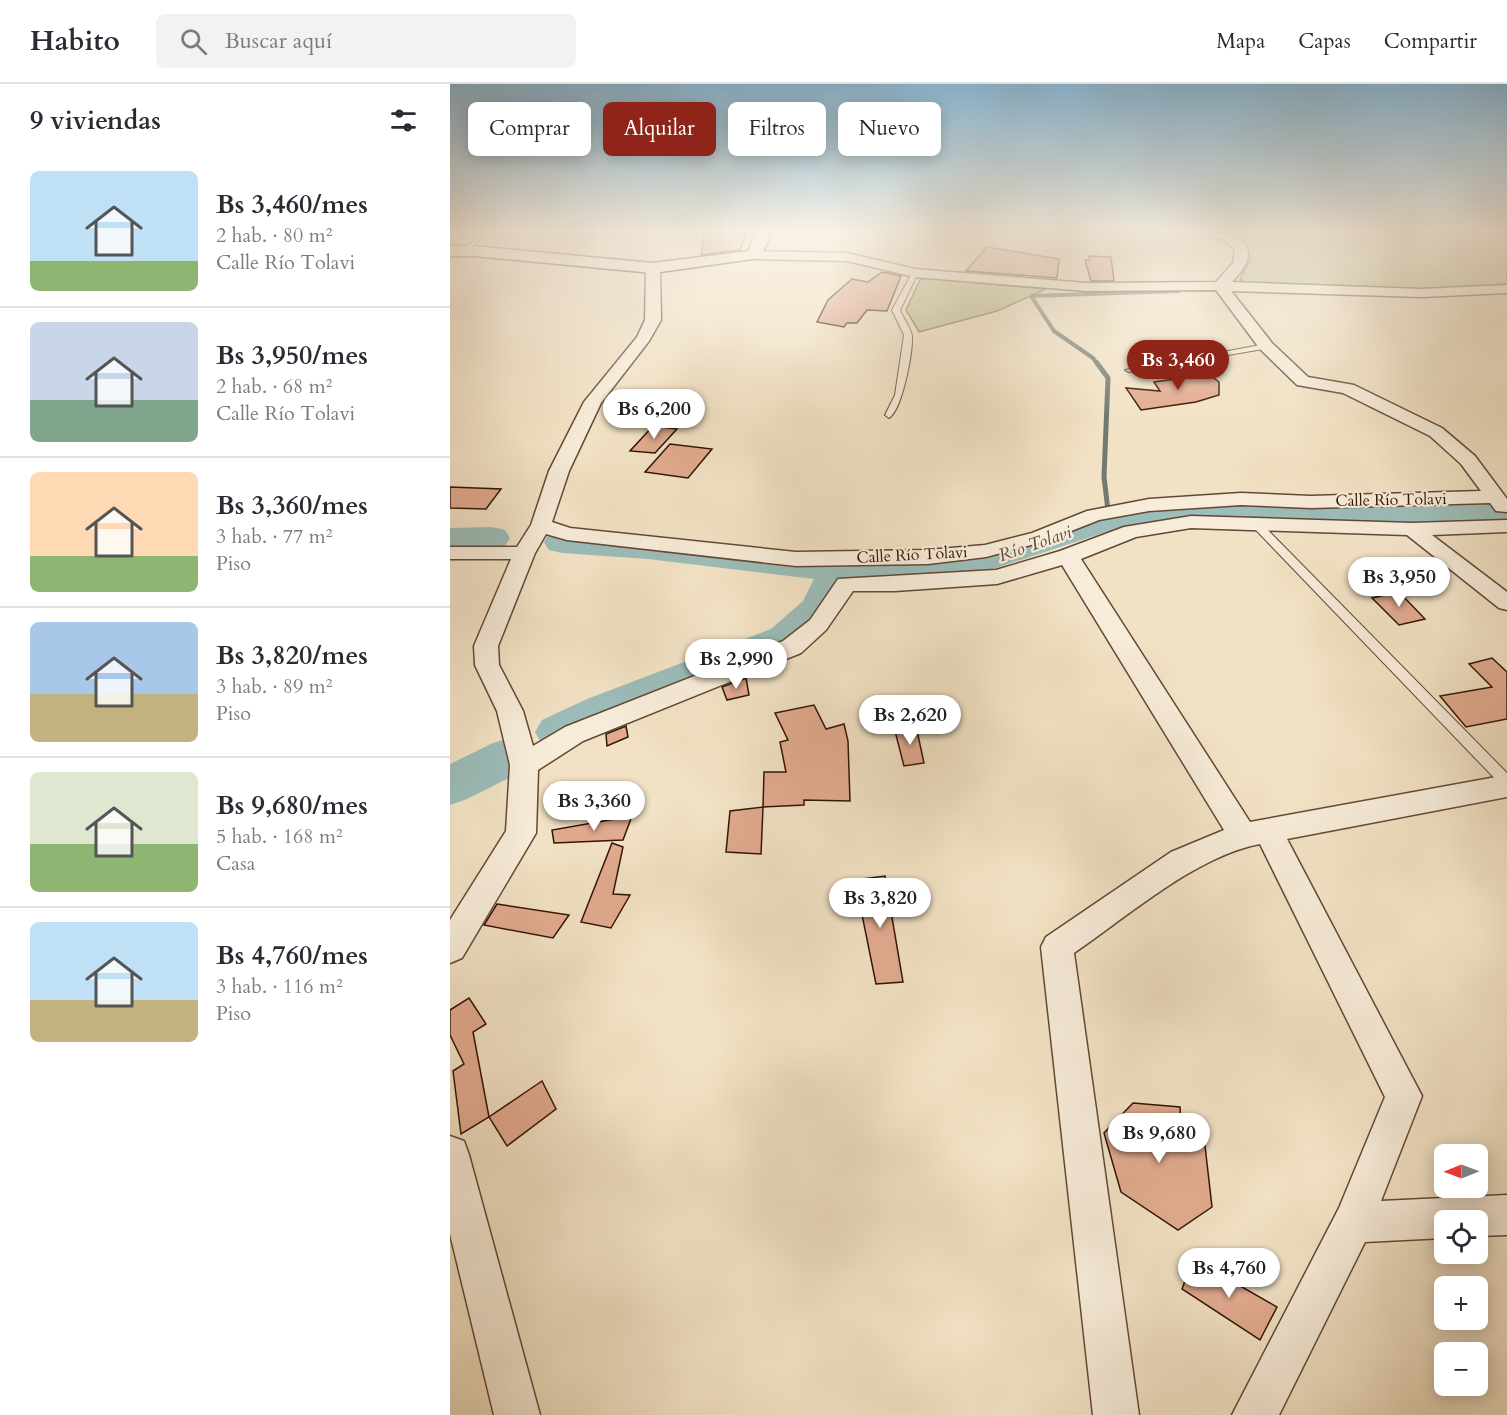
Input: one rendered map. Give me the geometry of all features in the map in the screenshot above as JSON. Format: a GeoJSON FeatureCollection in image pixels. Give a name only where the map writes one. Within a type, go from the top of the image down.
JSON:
{"type":"FeatureCollection","features":[{"type":"Feature","properties":{"kind":"street"},"geometry":{"type":"LineString","coordinates":[[450,948],[521,833],[524,765],[510,711],[487,664],[486,646],[524,553],[541,525],[559,471],[593,402],[644,338],[652,320],[652,294]]}},
{"type":"Feature","properties":{"kind":"street"},"geometry":{"type":"LineString","coordinates":[[1226,294],[1266,346],[1304,381],[1348,389],[1436,432],[1468,460],[1499,502]]}},
{"type":"Feature","properties":{"kind":"street","name":"Calle Río Tolavi"},"geometry":{"type":"LineString","coordinates":[[541,525],[567,534],[796,559],[928,557],[986,551],[1039,537],[1094,515],[1149,505],[1241,500],[1499,502]]}},
{"type":"Feature","properties":{"kind":"street","name":"Calle Río Tolavi"},"geometry":{"type":"LineString","coordinates":[[524,765],[574,734],[792,647],[818,625],[846,584],[896,584],[997,577],[1068,556],[1131,531],[1191,522],[1412,529],[1507,526]]}},
{"type":"Feature","properties":{"kind":"street"},"geometry":{"type":"LineString","coordinates":[[1412,529],[1507,603]]}},
{"type":"Feature","properties":{"kind":"street"},"geometry":{"type":"LineString","coordinates":[[450,553],[524,553]]}},
{"type":"Feature","properties":{"kind":"street"},"geometry":{"type":"LineString","coordinates":[[1068,556],[1256,832],[1404,1096],[1353,1222],[1255,1415]]}},
{"type":"Feature","properties":{"kind":"street"},"geometry":{"type":"LineString","coordinates":[[1116,1415],[1057,947],[1182,861],[1256,832],[1507,784]]}},
{"type":"Feature","properties":{"kind":"street"},"geometry":{"type":"LineString","coordinates":[[450,1155],[517,1415]]}},
{"type":"Feature","properties":{"kind":"street"},"geometry":{"type":"LineString","coordinates":[[1353,1222],[1507,1215]]}},
{"type":"Feature","properties":{"kind":"lane"},"geometry":{"type":"LineString","coordinates":[[889,415],[899,395],[908,335],[896,310],[904,294]]}},
{"type":"Feature","properties":{"kind":"lane"},"geometry":{"type":"LineString","coordinates":[[1128,370],[1266,346]]}},
{"type":"Feature","properties":{"kind":"lane"},"geometry":{"type":"LineString","coordinates":[[1257,525],[1507,784]]}},
{"type":"Feature","properties":{"kind":"green space"},"geometry":{"type":"Polygon","coordinates":[[[913,294],[1035,294],[997,311],[919,332],[906,310],[913,294]]]}},
{"type":"Feature","properties":{"kind":"building"},"geometry":{"type":"Polygon","coordinates":[[[835,294],[894,294],[887,311],[867,310],[857,323],[847,323],[844,327],[817,322],[828,300],[835,294]]]}},
{"type":"Feature","properties":{"kind":"building"},"geometry":{"type":"Polygon","coordinates":[[[1203,370],[1219,382],[1219,395],[1196,402],[1141,410],[1126,388],[1160,391],[1154,382],[1182,378],[1179,373],[1203,370]]]}},
{"type":"Feature","properties":{"kind":"building"},"geometry":{"type":"Polygon","coordinates":[[[653,426],[677,429],[655,453],[630,451],[653,426]]]}},
{"type":"Feature","properties":{"kind":"building"},"geometry":{"type":"Polygon","coordinates":[[[670,444],[712,449],[688,478],[645,472],[670,444]]]}},
{"type":"Feature","properties":{"kind":"building"},"geometry":{"type":"Polygon","coordinates":[[[450,487],[501,489],[486,509],[450,508],[450,487]]]}},
{"type":"Feature","properties":{"kind":"building"},"geometry":{"type":"Polygon","coordinates":[[[1399,592],[1425,619],[1399,625],[1372,598],[1399,592]]]}},
{"type":"Feature","properties":{"kind":"building"},"geometry":{"type":"Polygon","coordinates":[[[1492,658],[1507,672],[1507,719],[1466,727],[1440,696],[1492,687],[1469,664],[1492,658]]]}},
{"type":"Feature","properties":{"kind":"building"},"geometry":{"type":"Polygon","coordinates":[[[746,678],[749,695],[727,700],[722,687],[746,678]]]}},
{"type":"Feature","properties":{"kind":"building"},"geometry":{"type":"Polygon","coordinates":[[[814,705],[826,729],[844,724],[848,741],[850,801],[804,800],[804,805],[763,807],[764,772],[786,772],[780,742],[788,740],[775,713],[814,705]]]}},
{"type":"Feature","properties":{"kind":"building"},"geometry":{"type":"Polygon","coordinates":[[[626,726],[628,737],[607,746],[606,734],[626,726]]]}},
{"type":"Feature","properties":{"kind":"building"},"geometry":{"type":"Polygon","coordinates":[[[916,726],[924,763],[904,766],[895,731],[916,726]]]}},
{"type":"Feature","properties":{"kind":"building"},"geometry":{"type":"Polygon","coordinates":[[[763,807],[761,854],[726,852],[730,811],[763,807]]]}},
{"type":"Feature","properties":{"kind":"building"},"geometry":{"type":"Polygon","coordinates":[[[632,816],[623,840],[554,843],[552,830],[632,816]]]}},
{"type":"Feature","properties":{"kind":"building"},"geometry":{"type":"Polygon","coordinates":[[[612,843],[623,847],[613,894],[630,895],[611,928],[581,922],[612,843]]]}},
{"type":"Feature","properties":{"kind":"building"},"geometry":{"type":"Polygon","coordinates":[[[885,876],[903,982],[876,984],[855,880],[885,876]]]}},
{"type":"Feature","properties":{"kind":"building"},"geometry":{"type":"Polygon","coordinates":[[[497,904],[569,915],[553,938],[484,925],[497,904]]]}},
{"type":"Feature","properties":{"kind":"building"},"geometry":{"type":"Polygon","coordinates":[[[469,998],[486,1024],[473,1032],[489,1117],[461,1134],[453,1071],[464,1064],[450,1035],[450,1010],[469,998]]]}},
{"type":"Feature","properties":{"kind":"building"},"geometry":{"type":"Polygon","coordinates":[[[542,1081],[556,1109],[507,1146],[489,1117],[542,1081]]]}},
{"type":"Feature","properties":{"kind":"building"},"geometry":{"type":"Polygon","coordinates":[[[1133,1103],[1180,1107],[1182,1146],[1205,1146],[1212,1207],[1178,1230],[1121,1192],[1104,1133],[1133,1103]]]}},
{"type":"Feature","properties":{"kind":"building"},"geometry":{"type":"Polygon","coordinates":[[[1193,1259],[1277,1307],[1260,1340],[1182,1289],[1193,1259]]]}},
{"type":"Feature","properties":{"kind":"waterway"},"geometry":{"type":"LineString","coordinates":[[1087,294],[1031,296],[1054,331],[1093,358],[1098,365]]}},
{"type":"Feature","properties":{"kind":"waterway"},"geometry":{"type":"LineString","coordinates":[[1097,363],[1108,378],[1104,477],[1109,519]]}},
{"type":"Feature","properties":{"kind":"waterway","name":"Río Tolavi"},"geometry":{"type":"LineString","coordinates":[[837,570],[941,567],[993,558],[1109,519],[1169,511],[1507,511]]}},
{"type":"Feature","properties":{"kind":"waterway","name":"Río Tolavi"},"geometry":{"type":"LineString","coordinates":[[450,539],[492,538]]}},
{"type":"Feature","properties":{"kind":"waterway","name":"Río Tolavi"},"geometry":{"type":"LineString","coordinates":[[562,542],[648,548],[837,570]]}},
{"type":"Feature","properties":{"kind":"waterway"},"geometry":{"type":"LineString","coordinates":[[558,732],[603,710],[786,639],[820,608],[837,570]]}},
{"type":"Feature","properties":{"kind":"waterway"},"geometry":{"type":"LineString","coordinates":[[450,786],[510,756]]}}]}
